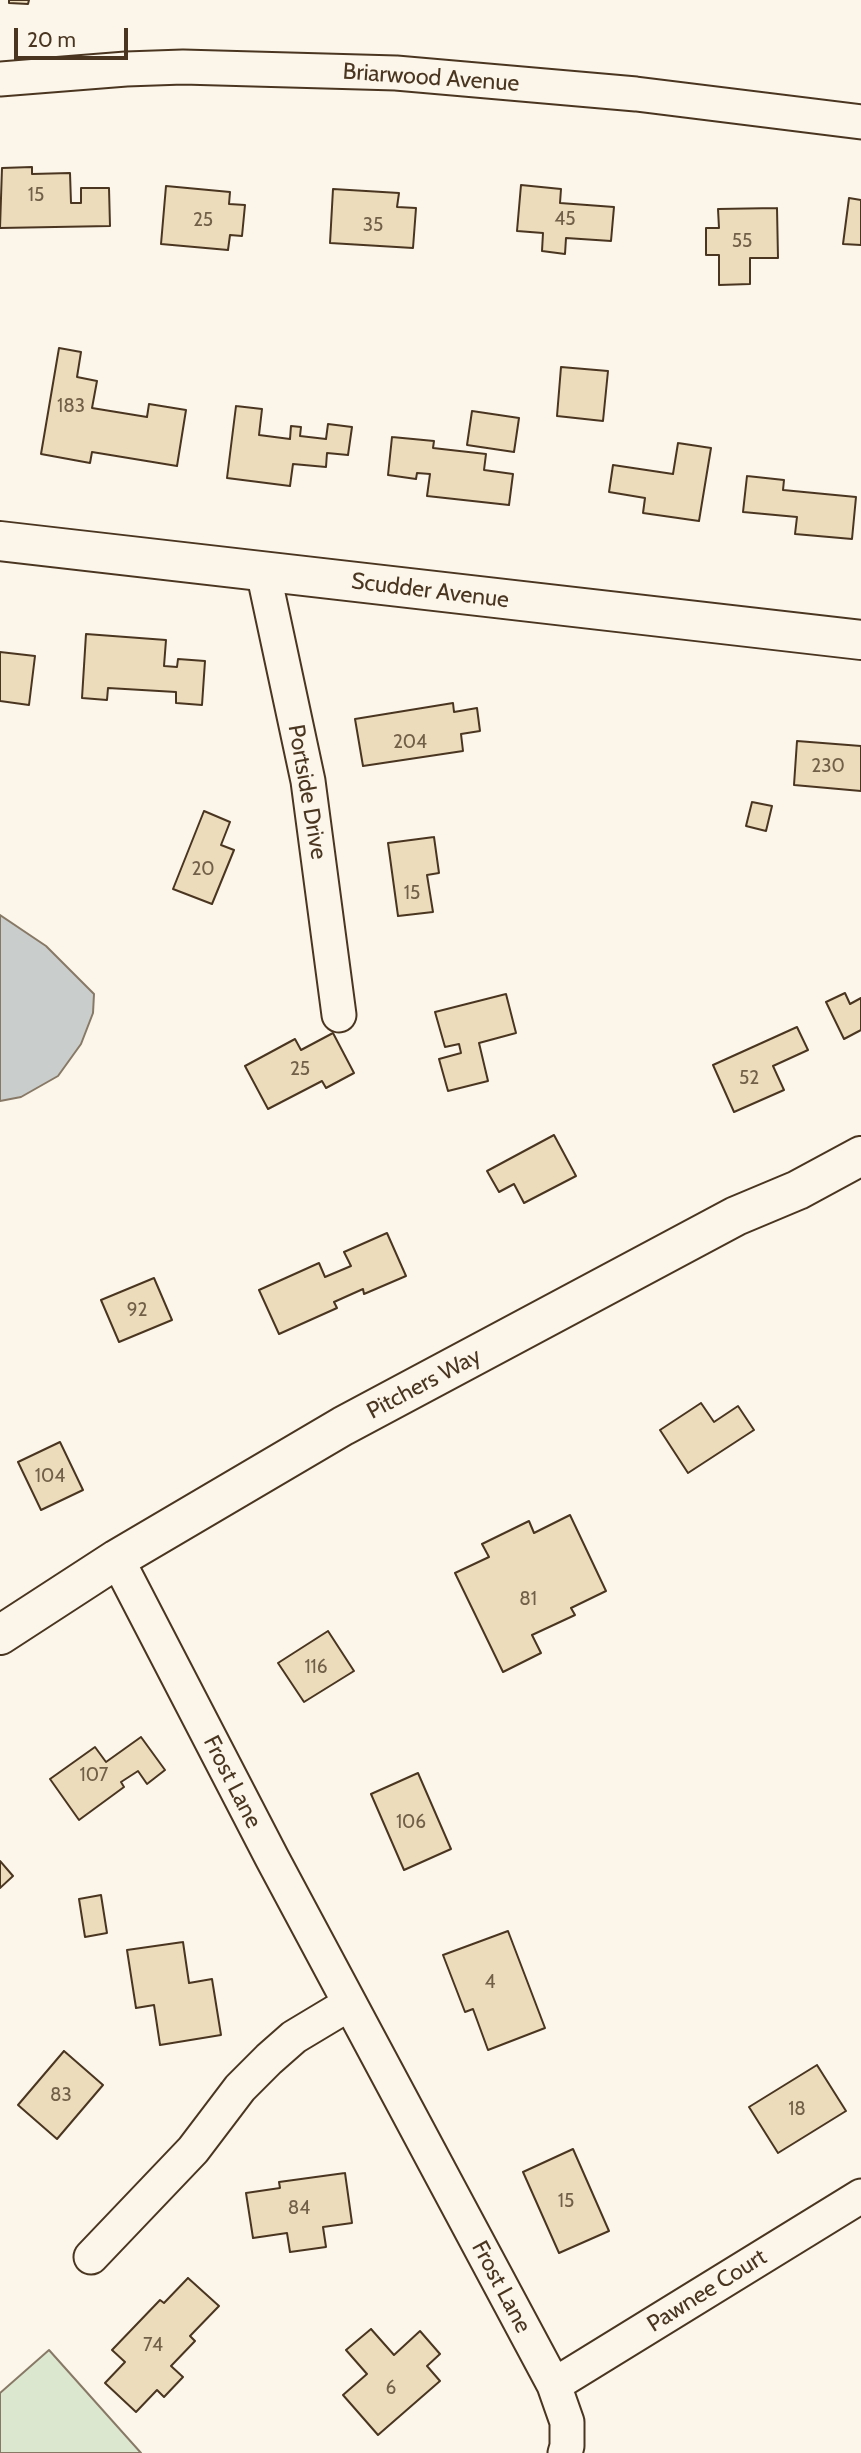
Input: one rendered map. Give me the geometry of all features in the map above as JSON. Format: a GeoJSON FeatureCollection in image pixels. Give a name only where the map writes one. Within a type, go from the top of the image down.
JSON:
{"type":"FeatureCollection","features":[{"type":"Feature","properties":{"kind":"main road","name":"Scudder Avenue"},"geometry":{"type":"LineString","coordinates":[[0,541],[861,640]]}},
{"type":"Feature","properties":{"kind":"main road","name":"Pitchers Way"},"geometry":{"type":"LineString","coordinates":[[0,1635],[117,1559],[343,1426],[736,1216],[798,1190],[861,1156]]}},
{"type":"Feature","properties":{"kind":"street","name":"Briarwood Avenue"},"geometry":{"type":"LineString","coordinates":[[0,79],[183,67],[396,73],[636,94],[861,122]]}},
{"type":"Feature","properties":{"kind":"street","name":"Portside Drive"},"geometry":{"type":"LineString","coordinates":[[263,571],[308,781],[339,1015]]}},
{"type":"Feature","properties":{"kind":"street","name":"Frost Lane"},"geometry":{"type":"LineString","coordinates":[[117,1559],[349,2004],[554,2385],[567,2422],[565,2453]]}},
{"type":"Feature","properties":{"kind":"street"},"geometry":{"type":"LineString","coordinates":[[91,2257],[193,2150],[240,2088],[269,2059],[295,2036],[349,2004]]}},
{"type":"Feature","properties":{"kind":"street","name":"Pawnee Court"},"geometry":{"type":"LineString","coordinates":[[554,2385],[861,2196]]}},
{"type":"Feature","properties":{"kind":"green space"},"geometry":{"type":"Polygon","coordinates":[[[49,2350],[141,2453],[0,2453],[0,2393],[49,2350]]]}},
{"type":"Feature","properties":{"kind":"shaded area"},"geometry":{"type":"Polygon","coordinates":[[[0,915],[46,946],[94,994],[93,1013],[81,1044],[58,1076],[21,1097],[0,1101],[0,915]]]}},
{"type":"Feature","properties":{"kind":"building"},"geometry":{"type":"Polygon","coordinates":[[[9,0],[29,0],[28,4],[9,3],[9,0]]]}},
{"type":"Feature","properties":{"kind":"building"},"geometry":{"type":"Polygon","coordinates":[[[32,167],[32,174],[70,173],[71,203],[81,203],[81,188],[109,188],[110,226],[0,228],[2,168],[32,167]]]}},
{"type":"Feature","properties":{"kind":"building"},"geometry":{"type":"Polygon","coordinates":[[[521,185],[561,189],[560,203],[614,207],[611,241],[566,238],[565,254],[542,251],[543,233],[517,231],[521,185]]]}},
{"type":"Feature","properties":{"kind":"building"},"geometry":{"type":"Polygon","coordinates":[[[166,186],[230,192],[229,204],[245,205],[242,236],[230,235],[228,250],[161,244],[166,186]]]}},
{"type":"Feature","properties":{"kind":"building"},"geometry":{"type":"Polygon","coordinates":[[[333,189],[399,193],[397,207],[416,208],[413,248],[330,243],[333,189]]]}},
{"type":"Feature","properties":{"kind":"building"},"geometry":{"type":"Polygon","coordinates":[[[849,198],[861,200],[861,245],[843,244],[849,198]]]}},
{"type":"Feature","properties":{"kind":"building"},"geometry":{"type":"Polygon","coordinates":[[[777,208],[778,258],[750,258],[750,284],[719,285],[719,255],[706,255],[706,228],[719,228],[718,209],[777,208]]]}},
{"type":"Feature","properties":{"kind":"building"},"geometry":{"type":"Polygon","coordinates":[[[59,348],[81,352],[77,377],[97,381],[92,408],[147,417],[149,404],[186,410],[177,466],[92,452],[90,463],[41,454],[59,348]]]}},
{"type":"Feature","properties":{"kind":"building"},"geometry":{"type":"Polygon","coordinates":[[[561,367],[608,371],[603,421],[557,416],[561,367]]]}},
{"type":"Feature","properties":{"kind":"building"},"geometry":{"type":"Polygon","coordinates":[[[236,406],[262,409],[259,435],[290,439],[291,426],[301,427],[300,436],[326,439],[328,424],[352,427],[348,455],[327,453],[326,467],[293,464],[290,486],[227,478],[236,406]]]}},
{"type":"Feature","properties":{"kind":"building"},"geometry":{"type":"Polygon","coordinates":[[[472,411],[519,418],[514,452],[467,445],[472,411]]]}},
{"type":"Feature","properties":{"kind":"building"},"geometry":{"type":"Polygon","coordinates":[[[392,437],[434,441],[433,448],[486,454],[484,470],[513,474],[509,505],[427,496],[430,474],[417,473],[416,479],[388,475],[392,437]]]}},
{"type":"Feature","properties":{"kind":"building"},"geometry":{"type":"Polygon","coordinates":[[[678,443],[711,448],[699,521],[643,513],[645,498],[609,492],[613,465],[673,474],[678,443]]]}},
{"type":"Feature","properties":{"kind":"building"},"geometry":{"type":"Polygon","coordinates":[[[747,476],[784,480],[783,490],[856,497],[852,539],[795,534],[797,517],[743,512],[747,476]]]}},
{"type":"Feature","properties":{"kind":"building"},"geometry":{"type":"Polygon","coordinates":[[[86,634],[166,640],[164,666],[177,667],[178,659],[205,661],[202,705],[176,703],[176,692],[108,688],[107,700],[82,698],[86,634]]]}},
{"type":"Feature","properties":{"kind":"building"},"geometry":{"type":"Polygon","coordinates":[[[0,652],[35,656],[29,705],[0,701],[0,652]]]}},
{"type":"Feature","properties":{"kind":"building"},"geometry":{"type":"Polygon","coordinates":[[[453,703],[454,712],[477,708],[480,731],[461,734],[463,751],[363,766],[355,719],[453,703]]]}},
{"type":"Feature","properties":{"kind":"building"},"geometry":{"type":"Polygon","coordinates":[[[797,741],[861,746],[861,791],[794,785],[797,741]]]}},
{"type":"Feature","properties":{"kind":"building"},"geometry":{"type":"Polygon","coordinates":[[[752,802],[772,806],[766,831],[746,826],[752,802]]]}},
{"type":"Feature","properties":{"kind":"building"},"geometry":{"type":"Polygon","coordinates":[[[204,811],[230,822],[221,845],[234,850],[212,904],[173,889],[204,811]]]}},
{"type":"Feature","properties":{"kind":"building"},"geometry":{"type":"Polygon","coordinates":[[[434,837],[439,873],[427,875],[433,912],[398,916],[388,843],[434,837]]]}},
{"type":"Feature","properties":{"kind":"building"},"geometry":{"type":"Polygon","coordinates":[[[845,993],[850,1004],[861,998],[861,1030],[844,1039],[826,1002],[845,993]]]}},
{"type":"Feature","properties":{"kind":"building"},"geometry":{"type":"Polygon","coordinates":[[[506,994],[516,1033],[479,1043],[488,1081],[448,1091],[439,1059],[461,1053],[459,1044],[445,1047],[435,1012],[506,994]]]}},
{"type":"Feature","properties":{"kind":"building"},"geometry":{"type":"Polygon","coordinates":[[[797,1027],[808,1050],[773,1066],[784,1090],[734,1112],[713,1065],[797,1027]]]}},
{"type":"Feature","properties":{"kind":"building"},"geometry":{"type":"Polygon","coordinates":[[[333,1033],[354,1073],[326,1088],[322,1081],[268,1109],[245,1066],[295,1039],[301,1050],[333,1033]]]}},
{"type":"Feature","properties":{"kind":"building"},"geometry":{"type":"Polygon","coordinates":[[[554,1135],[576,1176],[524,1203],[514,1184],[499,1192],[487,1171],[554,1135]]]}},
{"type":"Feature","properties":{"kind":"building"},"geometry":{"type":"Polygon","coordinates":[[[387,1233],[406,1276],[364,1294],[363,1289],[334,1302],[337,1308],[279,1334],[259,1290],[319,1263],[325,1277],[351,1266],[344,1252],[387,1233]]]}},
{"type":"Feature","properties":{"kind":"building"},"geometry":{"type":"Polygon","coordinates":[[[154,1278],[172,1320],[119,1342],[101,1300],[154,1278]]]}},
{"type":"Feature","properties":{"kind":"building"},"geometry":{"type":"Polygon","coordinates":[[[701,1403],[714,1422],[738,1406],[754,1430],[688,1473],[660,1430],[701,1403]]]}},
{"type":"Feature","properties":{"kind":"building"},"geometry":{"type":"Polygon","coordinates":[[[60,1442],[83,1490],[41,1510],[18,1462],[60,1442]]]}},
{"type":"Feature","properties":{"kind":"building"},"geometry":{"type":"Polygon","coordinates":[[[570,1515],[606,1591],[571,1608],[575,1615],[532,1635],[541,1653],[503,1672],[455,1573],[489,1557],[482,1544],[529,1521],[534,1533],[570,1515]]]}},
{"type":"Feature","properties":{"kind":"building"},"geometry":{"type":"Polygon","coordinates":[[[328,1631],[354,1671],[304,1702],[278,1663],[328,1631]]]}},
{"type":"Feature","properties":{"kind":"building"},"geometry":{"type":"Polygon","coordinates":[[[141,1737],[165,1770],[147,1784],[138,1771],[121,1782],[124,1787],[79,1820],[50,1779],[95,1747],[106,1762],[141,1737]]]}},
{"type":"Feature","properties":{"kind":"building"},"geometry":{"type":"Polygon","coordinates":[[[418,1773],[451,1849],[404,1870],[371,1794],[418,1773]]]}},
{"type":"Feature","properties":{"kind":"building"},"geometry":{"type":"Polygon","coordinates":[[[0,1861],[13,1876],[0,1888],[0,1861]]]}},
{"type":"Feature","properties":{"kind":"building"},"geometry":{"type":"Polygon","coordinates":[[[101,1895],[107,1933],[85,1937],[79,1899],[101,1895]]]}},
{"type":"Feature","properties":{"kind":"building"},"geometry":{"type":"Polygon","coordinates":[[[508,1931],[545,2028],[488,2050],[473,2009],[465,2012],[443,1955],[508,1931]]]}},
{"type":"Feature","properties":{"kind":"building"},"geometry":{"type":"Polygon","coordinates":[[[183,1942],[189,1983],[212,1979],[221,2035],[160,2045],[154,2005],[136,2008],[127,1950],[183,1942]]]}},
{"type":"Feature","properties":{"kind":"building"},"geometry":{"type":"Polygon","coordinates":[[[64,2051],[103,2085],[57,2139],[18,2105],[64,2051]]]}},
{"type":"Feature","properties":{"kind":"building"},"geometry":{"type":"Polygon","coordinates":[[[817,2065],[846,2111],[778,2153],[749,2107],[817,2065]]]}},
{"type":"Feature","properties":{"kind":"building"},"geometry":{"type":"Polygon","coordinates":[[[573,2149],[609,2231],[559,2253],[523,2172],[573,2149]]]}},
{"type":"Feature","properties":{"kind":"building"},"geometry":{"type":"Polygon","coordinates":[[[345,2173],[352,2223],[323,2227],[326,2247],[290,2252],[287,2233],[253,2238],[246,2193],[280,2188],[279,2182],[345,2173]]]}},
{"type":"Feature","properties":{"kind":"building"},"geometry":{"type":"Polygon","coordinates":[[[188,2278],[219,2306],[190,2336],[195,2341],[171,2366],[183,2377],[164,2397],[157,2390],[136,2412],[105,2383],[125,2362],[112,2350],[160,2300],[164,2303],[188,2278]]]}},
{"type":"Feature","properties":{"kind":"building"},"geometry":{"type":"Polygon","coordinates":[[[371,2329],[394,2355],[420,2331],[440,2354],[427,2366],[440,2381],[378,2435],[343,2395],[367,2374],[346,2350],[371,2329]]]}}]}
